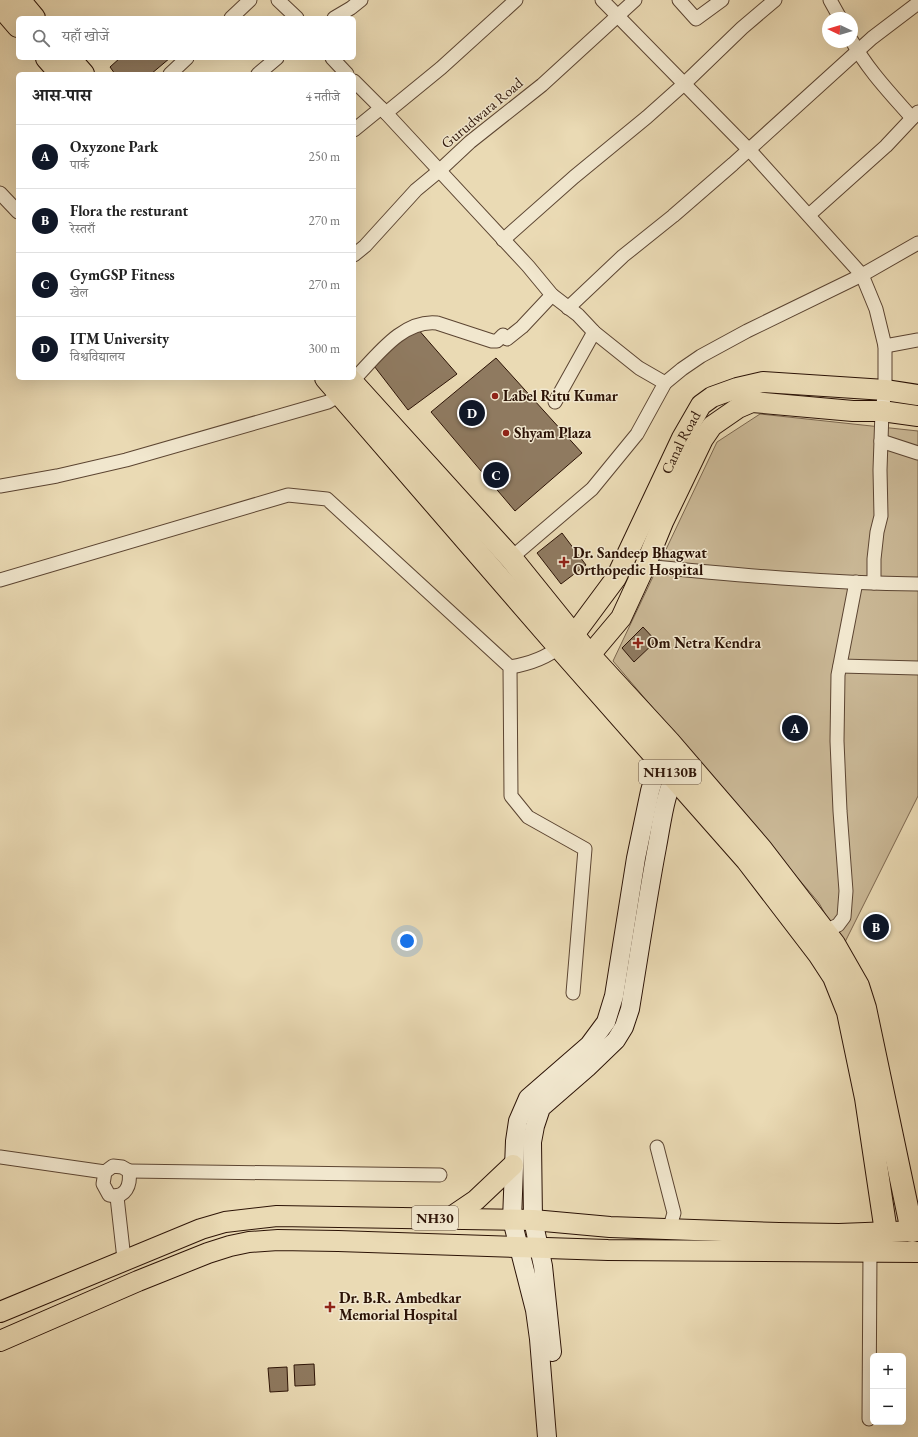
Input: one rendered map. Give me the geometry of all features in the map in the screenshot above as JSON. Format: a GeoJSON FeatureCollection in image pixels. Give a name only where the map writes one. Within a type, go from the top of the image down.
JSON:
{"type":"FeatureCollection","features":[{"type":"Feature","properties":{"kind":"highway"},"geometry":{"type":"LineString","coordinates":[[19,0],[32,16]]}},
{"type":"Feature","properties":{"kind":"highway"},"geometry":{"type":"LineString","coordinates":[[0,5],[16,24]]}},
{"type":"Feature","properties":{"kind":"highway"},"geometry":{"type":"LineString","coordinates":[[48,60],[59,72]]}},
{"type":"Feature","properties":{"kind":"highway"},"geometry":{"type":"LineString","coordinates":[[71,60],[81,72]]}},
{"type":"Feature","properties":{"kind":"highway","name":"NH130B"},"geometry":{"type":"LineString","coordinates":[[332,380],[346,385],[511,558],[566,642]]}},
{"type":"Feature","properties":{"kind":"highway","name":"NH130B"},"geometry":{"type":"LineString","coordinates":[[346,385],[566,642],[679,768],[748,860],[818,937],[849,968],[858,986],[865,1008],[915,1231]]}},
{"type":"Feature","properties":{"kind":"highway","name":"NH130B"},"geometry":{"type":"LineString","coordinates":[[818,937],[848,1012],[866,1098],[886,1232]]}},
{"type":"Feature","properties":{"kind":"main road","name":"Canal Road"},"geometry":{"type":"LineString","coordinates":[[566,642],[616,578],[682,438],[701,405],[712,397],[763,382],[885,390],[918,395]]}},
{"type":"Feature","properties":{"kind":"main road","name":"Canal Road"},"geometry":{"type":"LineString","coordinates":[[584,662],[620,618],[646,566],[663,522],[703,439],[712,426],[728,414],[752,402],[853,411],[882,411],[918,416]]}},
{"type":"Feature","properties":{"kind":"main road"},"geometry":{"type":"LineString","coordinates":[[448,1219],[476,1200],[513,1165]]}},
{"type":"Feature","properties":{"kind":"main road","name":"NH30"},"geometry":{"type":"LineString","coordinates":[[0,1312],[124,1259],[201,1229],[246,1219],[277,1216],[532,1220],[669,1230],[839,1234],[915,1231]]}},
{"type":"Feature","properties":{"kind":"main road","name":"NH30"},"geometry":{"type":"LineString","coordinates":[[0,1341],[138,1281],[230,1246],[284,1240],[518,1246],[608,1250],[918,1252]]}},
{"type":"Feature","properties":{"kind":"street"},"geometry":{"type":"LineString","coordinates":[[233,16],[250,0]]}},
{"type":"Feature","properties":{"kind":"street"},"geometry":{"type":"LineString","coordinates":[[278,0],[295,16]]}},
{"type":"Feature","properties":{"kind":"street"},"geometry":{"type":"LineString","coordinates":[[337,16],[361,0]]}},
{"type":"Feature","properties":{"kind":"street"},"geometry":{"type":"LineString","coordinates":[[356,129],[384,111],[441,68],[516,0]]}},
{"type":"Feature","properties":{"kind":"street"},"geometry":{"type":"LineString","coordinates":[[602,0],[749,149],[809,214],[862,275],[876,309],[885,346],[885,390],[882,411],[881,441],[881,516],[877,532],[874,559],[874,583]]}},
{"type":"Feature","properties":{"kind":"street","name":"Gurudwara Road"},"geometry":{"type":"LineString","coordinates":[[356,253],[365,246],[416,190],[439,172],[470,142],[542,85],[635,0]]}},
{"type":"Feature","properties":{"kind":"street"},"geometry":{"type":"LineString","coordinates":[[679,0],[696,19],[722,0]]}},
{"type":"Feature","properties":{"kind":"street"},"geometry":{"type":"LineString","coordinates":[[503,240],[684,84],[742,28],[775,0]]}},
{"type":"Feature","properties":{"kind":"street"},"geometry":{"type":"LineString","coordinates":[[830,0],[837,12]]}},
{"type":"Feature","properties":{"kind":"street"},"geometry":{"type":"LineString","coordinates":[[858,45],[918,3]]}},
{"type":"Feature","properties":{"kind":"street"},"geometry":{"type":"LineString","coordinates":[[568,308],[623,256],[673,216],[749,149],[854,48]]}},
{"type":"Feature","properties":{"kind":"street"},"geometry":{"type":"LineString","coordinates":[[809,214],[886,146],[915,115],[891,95],[856,48]]}},
{"type":"Feature","properties":{"kind":"street"},"geometry":{"type":"LineString","coordinates":[[172,72],[185,60]]}},
{"type":"Feature","properties":{"kind":"street"},"geometry":{"type":"LineString","coordinates":[[260,72],[275,60]]}},
{"type":"Feature","properties":{"kind":"street"},"geometry":{"type":"LineString","coordinates":[[334,60],[345,72]]}},
{"type":"Feature","properties":{"kind":"street"},"geometry":{"type":"LineString","coordinates":[[356,83],[384,111],[552,295],[578,315],[594,332],[639,368],[665,383]]}},
{"type":"Feature","properties":{"kind":"street"},"geometry":{"type":"LineString","coordinates":[[0,194],[16,210]]}},
{"type":"Feature","properties":{"kind":"street"},"geometry":{"type":"LineString","coordinates":[[511,558],[592,489],[619,459],[638,434],[665,383],[701,356],[862,275],[918,243]]}},
{"type":"Feature","properties":{"kind":"street"},"geometry":{"type":"LineString","coordinates":[[356,375],[396,338],[414,325],[428,322],[436,323],[492,341],[497,342],[503,335],[507,340],[522,327],[552,295]]}},
{"type":"Feature","properties":{"kind":"street"},"geometry":{"type":"LineString","coordinates":[[555,402],[594,332]]}},
{"type":"Feature","properties":{"kind":"street"},"geometry":{"type":"LineString","coordinates":[[885,346],[918,340]]}},
{"type":"Feature","properties":{"kind":"street"},"geometry":{"type":"LineString","coordinates":[[0,486],[57,476],[185,444],[315,407],[328,402],[346,385]]}},
{"type":"Feature","properties":{"kind":"street"},"geometry":{"type":"LineString","coordinates":[[881,441],[918,453]]}},
{"type":"Feature","properties":{"kind":"street"},"geometry":{"type":"LineString","coordinates":[[0,580],[288,495],[327,499],[510,667],[511,796],[528,817],[585,849],[573,993]]}},
{"type":"Feature","properties":{"kind":"street"},"geometry":{"type":"LineString","coordinates":[[646,566],[733,575],[918,584]]}},
{"type":"Feature","properties":{"kind":"street"},"geometry":{"type":"LineString","coordinates":[[818,937],[838,925],[844,917],[846,891],[837,741],[838,675],[856,582]]}},
{"type":"Feature","properties":{"kind":"street"},"geometry":{"type":"LineString","coordinates":[[510,667],[525,665],[550,655],[566,642]]}},
{"type":"Feature","properties":{"kind":"street"},"geometry":{"type":"LineString","coordinates":[[840,666],[918,668]]}},
{"type":"Feature","properties":{"kind":"street"},"geometry":{"type":"LineString","coordinates":[[547,1437],[540,1339],[530,1284],[518,1246],[512,1220],[513,1165],[518,1121],[528,1098],[589,1045],[606,1022],[614,996],[643,820],[664,751]]}},
{"type":"Feature","properties":{"kind":"street"},"geometry":{"type":"LineString","coordinates":[[558,1437],[547,1293],[532,1220],[532,1142],[541,1108],[597,1059],[616,1040],[624,1027],[630,1009],[667,798],[679,768]]}},
{"type":"Feature","properties":{"kind":"street"},"geometry":{"type":"LineString","coordinates":[[657,1147],[674,1213],[669,1230]]}},
{"type":"Feature","properties":{"kind":"street"},"geometry":{"type":"LineString","coordinates":[[0,1158],[105,1172]]}},
{"type":"Feature","properties":{"kind":"street"},"geometry":{"type":"LineString","coordinates":[[130,1171],[130,1182],[125,1193],[116,1197],[109,1195],[103,1184],[105,1172],[113,1166],[122,1166],[130,1171],[440,1175]]}},
{"type":"Feature","properties":{"kind":"street"},"geometry":{"type":"LineString","coordinates":[[116,1197],[124,1259]]}},
{"type":"Feature","properties":{"kind":"street"},"geometry":{"type":"LineString","coordinates":[[869,1419],[870,1252]]}},
{"type":"Feature","properties":{"kind":"shaded area"},"geometry":{"type":"Polygon","coordinates":[[[760,414],[918,431],[918,796],[843,946],[819,903],[613,661],[717,442],[760,414]]]}},
{"type":"Feature","properties":{"kind":"building"},"geometry":{"type":"Polygon","coordinates":[[[118,60],[168,60],[153,72],[114,72],[110,67],[118,60]]]}},
{"type":"Feature","properties":{"kind":"building"},"geometry":{"type":"Polygon","coordinates":[[[417,328],[457,374],[408,410],[371,362],[417,328]]]}},
{"type":"Feature","properties":{"kind":"building","name":"Shyam Plaza"},"geometry":{"type":"Polygon","coordinates":[[[496,358],[582,453],[515,511],[431,412],[496,358]]]}},
{"type":"Feature","properties":{"kind":"building"},"geometry":{"type":"Polygon","coordinates":[[[562,533],[586,565],[561,584],[537,553],[562,533]]]}},
{"type":"Feature","properties":{"kind":"building"},"geometry":{"type":"Polygon","coordinates":[[[643,627],[656,641],[634,662],[622,648],[643,627]]]}},
{"type":"Feature","properties":{"kind":"building"},"geometry":{"type":"Polygon","coordinates":[[[314,1364],[315,1385],[295,1386],[294,1365],[314,1364]]]}},
{"type":"Feature","properties":{"kind":"building"},"geometry":{"type":"Polygon","coordinates":[[[287,1367],[288,1391],[270,1392],[268,1368],[287,1367]]]}},
{"type":"Feature","properties":{"kind":"place","name":"Label Ritu Kumar"},"geometry":{"type":"Point","coordinates":[495,396]}},
{"type":"Feature","properties":{"kind":"place","name":"ITM University"},"geometry":{"type":"Point","coordinates":[472,413]}},
{"type":"Feature","properties":{"kind":"place","name":"Shyam Plaza"},"geometry":{"type":"Point","coordinates":[506,433]}},
{"type":"Feature","properties":{"kind":"place","name":"GymGSP Fitness"},"geometry":{"type":"Point","coordinates":[496,475]}},
{"type":"Feature","properties":{"kind":"place","name":"Dr. Sandeep Bhagwat Orthopedic Hospital"},"geometry":{"type":"Point","coordinates":[564,562]}},
{"type":"Feature","properties":{"kind":"place","name":"Om Netra Kendra"},"geometry":{"type":"Point","coordinates":[638,643]}},
{"type":"Feature","properties":{"kind":"place","name":"Oxyzone Park"},"geometry":{"type":"Point","coordinates":[795,728]}},
{"type":"Feature","properties":{"kind":"place","name":"Flora the resturant"},"geometry":{"type":"Point","coordinates":[876,927]}},
{"type":"Feature","properties":{"kind":"place","name":"Dr. B.R. Ambedkar Memorial Hospital"},"geometry":{"type":"Point","coordinates":[330,1307]}}]}
